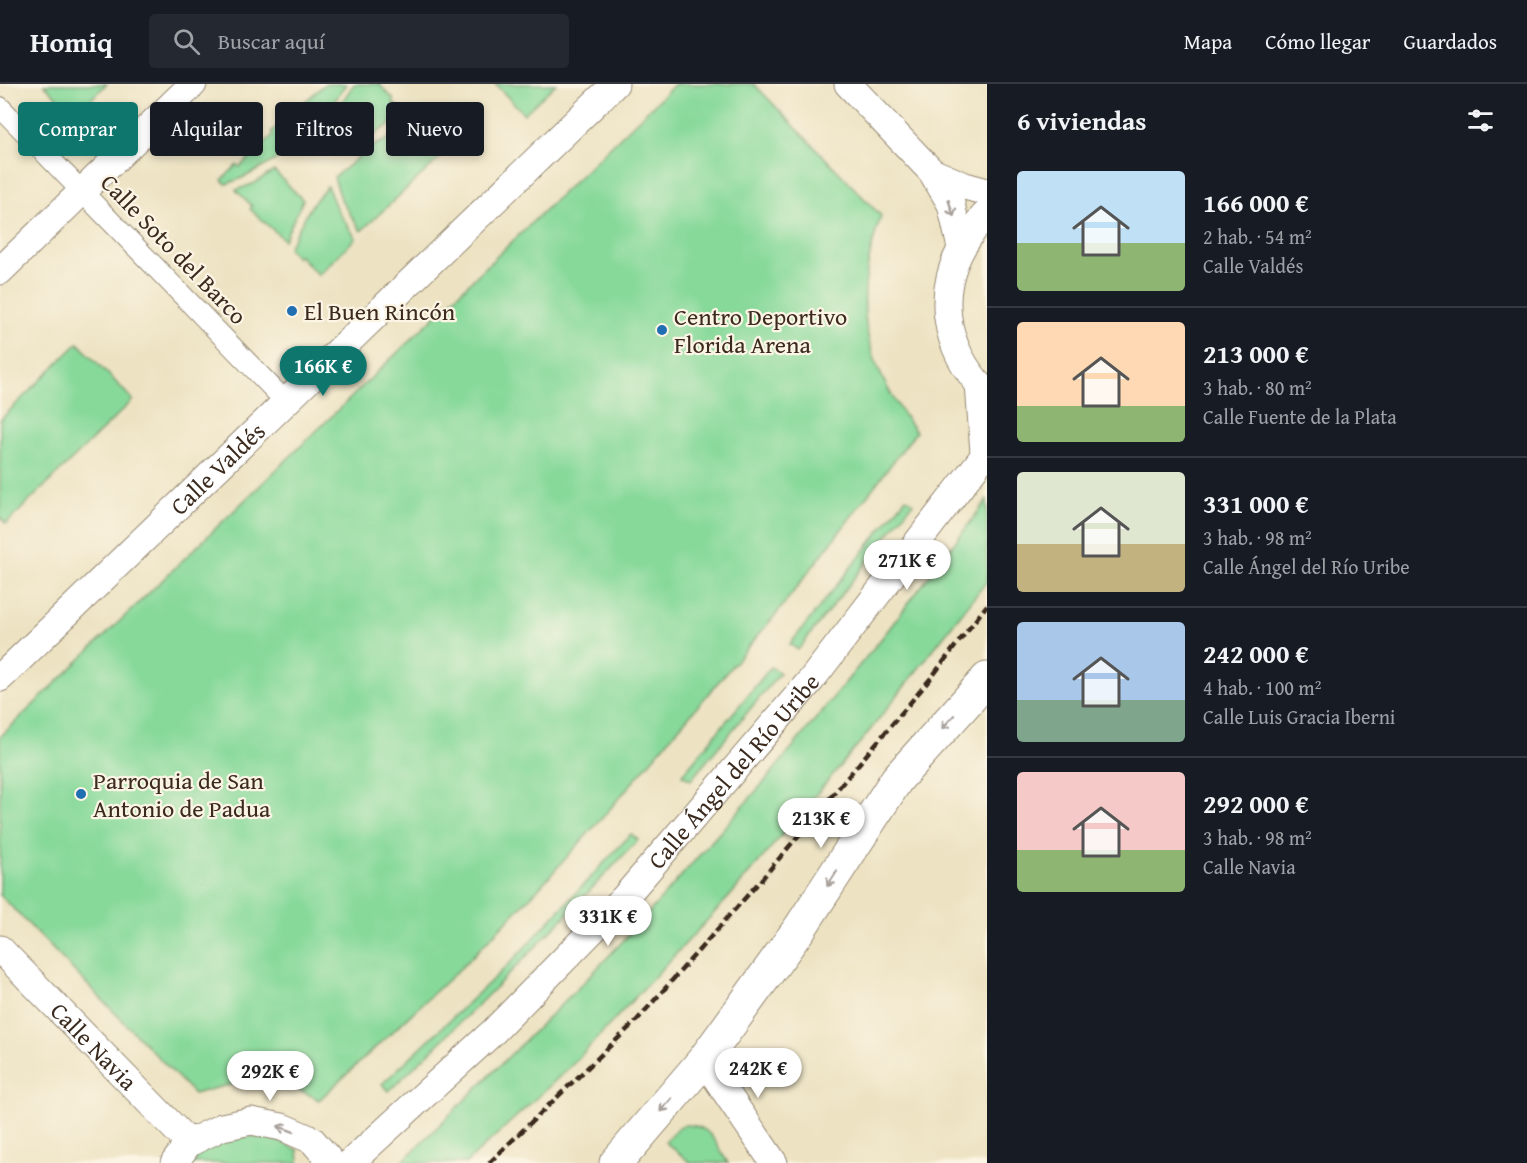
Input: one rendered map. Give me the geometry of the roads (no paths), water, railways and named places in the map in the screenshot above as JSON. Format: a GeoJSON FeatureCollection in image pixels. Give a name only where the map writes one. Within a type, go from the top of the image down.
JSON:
{"type":"FeatureCollection","features":[{"type":"Feature","properties":{"kind":"main road"},"geometry":{"type":"LineString","coordinates":[[616,1163],[704,1060],[800,928],[897,779],[987,679]]}},
{"type":"Feature","properties":{"kind":"street"},"geometry":{"type":"LineString","coordinates":[[0,271],[193,84]]}},
{"type":"Feature","properties":{"kind":"street","name":"Calle Valdés"},"geometry":{"type":"LineString","coordinates":[[0,678],[615,84]]}},
{"type":"Feature","properties":{"kind":"street"},"geometry":{"type":"LineString","coordinates":[[848,84],[932,172],[951,204],[961,248]]}},
{"type":"Feature","properties":{"kind":"street","name":"Calle Soto del Barco"},"geometry":{"type":"LineString","coordinates":[[0,107],[84,191],[286,402]]}},
{"type":"Feature","properties":{"kind":"street"},"geometry":{"type":"LineString","coordinates":[[932,172],[964,186],[987,192]]}},
{"type":"Feature","properties":{"kind":"street"},"geometry":{"type":"LineString","coordinates":[[983,388],[960,357],[950,330],[946,303],[948,280],[961,248],[987,213]]}},
{"type":"Feature","properties":{"kind":"street","name":"Calle Ángel del Río Uribe"},"geometry":{"type":"LineString","coordinates":[[350,1163],[494,1031],[624,898],[812,679],[986,452],[983,388]]}},
{"type":"Feature","properties":{"kind":"street","name":"Calle Navia"},"geometry":{"type":"LineString","coordinates":[[0,949],[182,1153]]}},
{"type":"Feature","properties":{"kind":"street"},"geometry":{"type":"LineString","coordinates":[[704,1060],[774,1163]]}},
{"type":"Feature","properties":{"kind":"street"},"geometry":{"type":"LineString","coordinates":[[182,1153],[222,1127],[250,1121],[282,1127],[312,1140],[332,1163]]}},
{"type":"Feature","properties":{"kind":"railway"},"geometry":{"type":"LineString","coordinates":[[489,1163],[637,1020],[761,880],[931,678],[987,605]]}},
{"type":"Feature","properties":{"kind":"place","name":"El Buen Rincón"},"geometry":{"type":"Point","coordinates":[292,311]}},
{"type":"Feature","properties":{"kind":"place","name":"Centro Deportivo Florida Arena"},"geometry":{"type":"Point","coordinates":[662,330]}},
{"type":"Feature","properties":{"kind":"place","name":"Parroquia de San Antonio de Padua"},"geometry":{"type":"Point","coordinates":[81,794]}}]}
